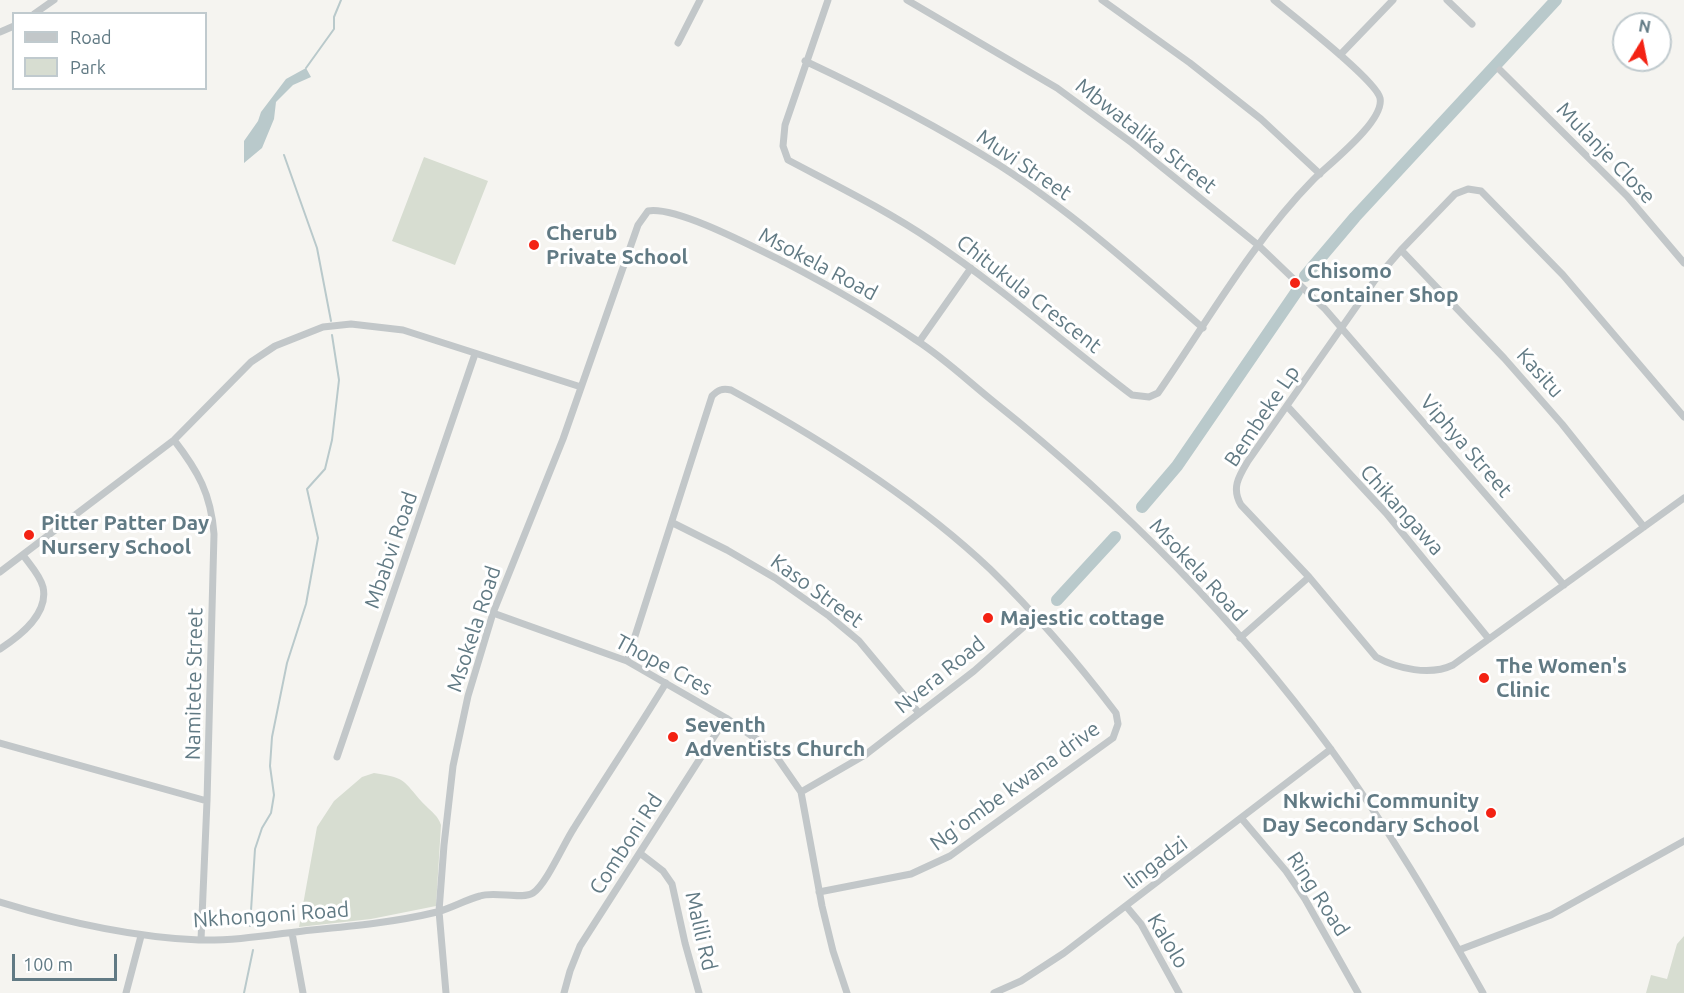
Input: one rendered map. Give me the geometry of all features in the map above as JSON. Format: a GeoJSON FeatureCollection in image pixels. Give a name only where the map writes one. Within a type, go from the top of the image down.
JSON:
{"type":"FeatureCollection","features":[{"type":"Feature","properties":{"kind":"street"},"geometry":{"type":"LineString","coordinates":[[37,12],[54,0]]}},
{"type":"Feature","properties":{"kind":"street"},"geometry":{"type":"LineString","coordinates":[[678,44],[700,0]]}},
{"type":"Feature","properties":{"kind":"street","name":"Chitukula Crescent"},"geometry":{"type":"LineString","coordinates":[[828,0],[785,125],[783,146],[788,160],[888,213],[971,268],[1117,384],[1137,397],[1149,397],[1158,393],[1258,245],[1286,208],[1352,143],[1374,119],[1380,107],[1377,90],[1340,54],[1274,0]]}},
{"type":"Feature","properties":{"kind":"street","name":"Mbwatalika Street"},"geometry":{"type":"LineString","coordinates":[[907,0],[1057,88],[1132,143],[1258,245],[1342,328]]}},
{"type":"Feature","properties":{"kind":"street"},"geometry":{"type":"LineString","coordinates":[[1102,0],[1190,63],[1261,119],[1320,174]]}},
{"type":"Feature","properties":{"kind":"street"},"geometry":{"type":"LineString","coordinates":[[1340,54],[1393,0]]}},
{"type":"Feature","properties":{"kind":"street"},"geometry":{"type":"LineString","coordinates":[[1448,0],[1472,24]]}},
{"type":"Feature","properties":{"kind":"street","name":"Muvi Street"},"geometry":{"type":"LineString","coordinates":[[806,61],[863,88],[1000,166],[1112,249],[1203,328]]}},
{"type":"Feature","properties":{"kind":"street","name":"Mulanje Close"},"geometry":{"type":"LineString","coordinates":[[1500,70],[1627,196],[1684,263]]}},
{"type":"Feature","properties":{"kind":"street","name":"Bembeke Lp"},"geometry":{"type":"LineString","coordinates":[[1684,417],[1563,275],[1481,191],[1468,189],[1455,194],[1401,249],[1375,280],[1239,476],[1236,486],[1236,495],[1240,505],[1309,577],[1376,657],[1387,663],[1423,670],[1444,669],[1453,665],[1684,498]]}},
{"type":"Feature","properties":{"kind":"street","name":"Msokela Road"},"geometry":{"type":"LineString","coordinates":[[446,993],[439,911],[453,766],[468,696],[493,613],[563,439],[638,225],[648,211],[657,210],[668,211],[717,230],[849,297],[919,342],[1053,449],[1179,571],[1287,692],[1331,749],[1389,833],[1483,993]]}},
{"type":"Feature","properties":{"kind":"street","name":"Kasitu"},"geometry":{"type":"LineString","coordinates":[[1401,249],[1562,424],[1644,527]]}},
{"type":"Feature","properties":{"kind":"street"},"geometry":{"type":"LineString","coordinates":[[919,342],[971,268]]}},
{"type":"Feature","properties":{"kind":"street"},"geometry":{"type":"LineString","coordinates":[[0,572],[174,440],[251,362],[275,346],[323,327],[351,324],[389,327],[581,387]]}},
{"type":"Feature","properties":{"kind":"street","name":"Viphya Street"},"geometry":{"type":"LineString","coordinates":[[1342,328],[1564,585]]}},
{"type":"Feature","properties":{"kind":"street","name":"Mbabvi Road"},"geometry":{"type":"LineString","coordinates":[[337,757],[475,354]]}},
{"type":"Feature","properties":{"kind":"street"},"geometry":{"type":"LineString","coordinates":[[627,661],[712,396],[717,390],[724,388],[800,428],[936,523],[989,568],[1036,616]]}},
{"type":"Feature","properties":{"kind":"street","name":"Chikangawa"},"geometry":{"type":"LineString","coordinates":[[1287,406],[1386,513],[1489,639]]}},
{"type":"Feature","properties":{"kind":"street","name":"Namitete Street"},"geometry":{"type":"LineString","coordinates":[[174,440],[194,465],[213,518],[207,801],[201,940]]}},
{"type":"Feature","properties":{"kind":"street","name":"Kaso Street"},"geometry":{"type":"LineString","coordinates":[[673,523],[727,550],[829,616],[859,641],[919,713]]}},
{"type":"Feature","properties":{"kind":"street"},"geometry":{"type":"LineString","coordinates":[[0,649],[29,626],[39,612],[43,600],[40,579],[23,555]]}},
{"type":"Feature","properties":{"kind":"street"},"geometry":{"type":"LineString","coordinates":[[1240,638],[1309,577]]}},
{"type":"Feature","properties":{"kind":"street","name":"Thope Cres"},"geometry":{"type":"LineString","coordinates":[[493,613],[627,661],[726,718],[765,745],[776,756],[801,792],[819,892],[833,951],[847,993]]}},
{"type":"Feature","properties":{"kind":"street","name":"Nvera Road"},"geometry":{"type":"LineString","coordinates":[[801,792],[865,755],[988,659],[1036,616]]}},
{"type":"Feature","properties":{"kind":"street","name":"Ng'ombe kwana drive"},"geometry":{"type":"LineString","coordinates":[[819,892],[911,874],[950,856],[1113,738],[1118,724],[1116,713],[1036,616]]}},
{"type":"Feature","properties":{"kind":"street","name":"Nkhongoni Road"},"geometry":{"type":"LineString","coordinates":[[0,902],[64,921],[141,936],[201,940],[242,938],[381,923],[439,911],[492,893],[529,895],[535,892],[544,881],[574,828],[666,683]]}},
{"type":"Feature","properties":{"kind":"street","name":"Comboni Rd"},"geometry":{"type":"LineString","coordinates":[[564,993],[580,946],[726,718]]}},
{"type":"Feature","properties":{"kind":"street"},"geometry":{"type":"LineString","coordinates":[[0,743],[207,801]]}},
{"type":"Feature","properties":{"kind":"street","name":"lingadzi"},"geometry":{"type":"LineString","coordinates":[[998,992],[1021,981],[1051,961],[1242,819],[1331,749]]}},
{"type":"Feature","properties":{"kind":"street","name":"Ring Road"},"geometry":{"type":"LineString","coordinates":[[1242,819],[1286,871],[1305,899],[1358,993]]}},
{"type":"Feature","properties":{"kind":"street"},"geometry":{"type":"LineString","coordinates":[[1459,950],[1551,915],[1684,841]]}},
{"type":"Feature","properties":{"kind":"street","name":"Malili Rd"},"geometry":{"type":"LineString","coordinates":[[641,854],[663,871],[672,884],[699,993]]}},
{"type":"Feature","properties":{"kind":"street","name":"Kalolo"},"geometry":{"type":"LineString","coordinates":[[1126,906],[1141,924],[1179,993]]}},
{"type":"Feature","properties":{"kind":"street"},"geometry":{"type":"LineString","coordinates":[[292,933],[303,993]]}},
{"type":"Feature","properties":{"kind":"street"},"geometry":{"type":"LineString","coordinates":[[126,993],[141,936]]}},
{"type":"Feature","properties":{"kind":"green space"},"geometry":{"type":"Polygon","coordinates":[[[424,157],[488,181],[455,265],[392,241],[424,157]]]}},
{"type":"Feature","properties":{"kind":"green space"},"geometry":{"type":"Polygon","coordinates":[[[374,773],[394,777],[405,783],[440,822],[436,906],[371,919],[299,927],[317,827],[334,801],[362,777],[374,773]]]}},
{"type":"Feature","properties":{"kind":"green space"},"geometry":{"type":"Polygon","coordinates":[[[1684,936],[1684,993],[1646,993],[1651,975],[1667,979],[1677,944],[1684,936]]]}},
{"type":"Feature","properties":{"kind":"shaded area"},"geometry":{"type":"Polygon","coordinates":[[[306,68],[311,77],[293,85],[276,102],[274,119],[262,148],[244,163],[244,141],[258,121],[261,112],[286,79],[306,68]]]}},
{"type":"Feature","properties":{"kind":"waterway"},"geometry":{"type":"LineString","coordinates":[[306,68],[334,29],[334,17],[341,0]]}},
{"type":"Feature","properties":{"kind":"waterway"},"geometry":{"type":"LineString","coordinates":[[1305,276],[1355,217],[1556,0]]}},
{"type":"Feature","properties":{"kind":"waterway"},"geometry":{"type":"LineString","coordinates":[[284,155],[317,248],[331,321]]}},
{"type":"Feature","properties":{"kind":"waterway"},"geometry":{"type":"LineString","coordinates":[[1142,507],[1177,466],[1297,291]]}},
{"type":"Feature","properties":{"kind":"waterway"},"geometry":{"type":"LineString","coordinates":[[250,926],[255,849],[262,828],[271,813],[274,795],[270,766],[272,737],[287,663],[306,604],[318,538],[307,489],[325,469],[332,440],[339,380],[332,335]]}},
{"type":"Feature","properties":{"kind":"waterway"},"geometry":{"type":"LineString","coordinates":[[1057,600],[1115,537]]}},
{"type":"Feature","properties":{"kind":"waterway"},"geometry":{"type":"LineString","coordinates":[[244,993],[253,950]]}},
{"type":"Feature","properties":{"kind":"place","name":"Cherub Private School"},"geometry":{"type":"Point","coordinates":[534,245]}},
{"type":"Feature","properties":{"kind":"place","name":"Chisomo Container Shop"},"geometry":{"type":"Point","coordinates":[1295,283]}},
{"type":"Feature","properties":{"kind":"place","name":"Pitter Patter Day Nursery School"},"geometry":{"type":"Point","coordinates":[29,535]}},
{"type":"Feature","properties":{"kind":"place","name":"Majestic cottage"},"geometry":{"type":"Point","coordinates":[988,618]}},
{"type":"Feature","properties":{"kind":"place","name":"The Women's Clinic"},"geometry":{"type":"Point","coordinates":[1484,678]}},
{"type":"Feature","properties":{"kind":"place","name":"Seventh Adventists Church"},"geometry":{"type":"Point","coordinates":[673,737]}},
{"type":"Feature","properties":{"kind":"place","name":"Nkwichi Community Day Secondary School"},"geometry":{"type":"Point","coordinates":[1491,813]}}]}
